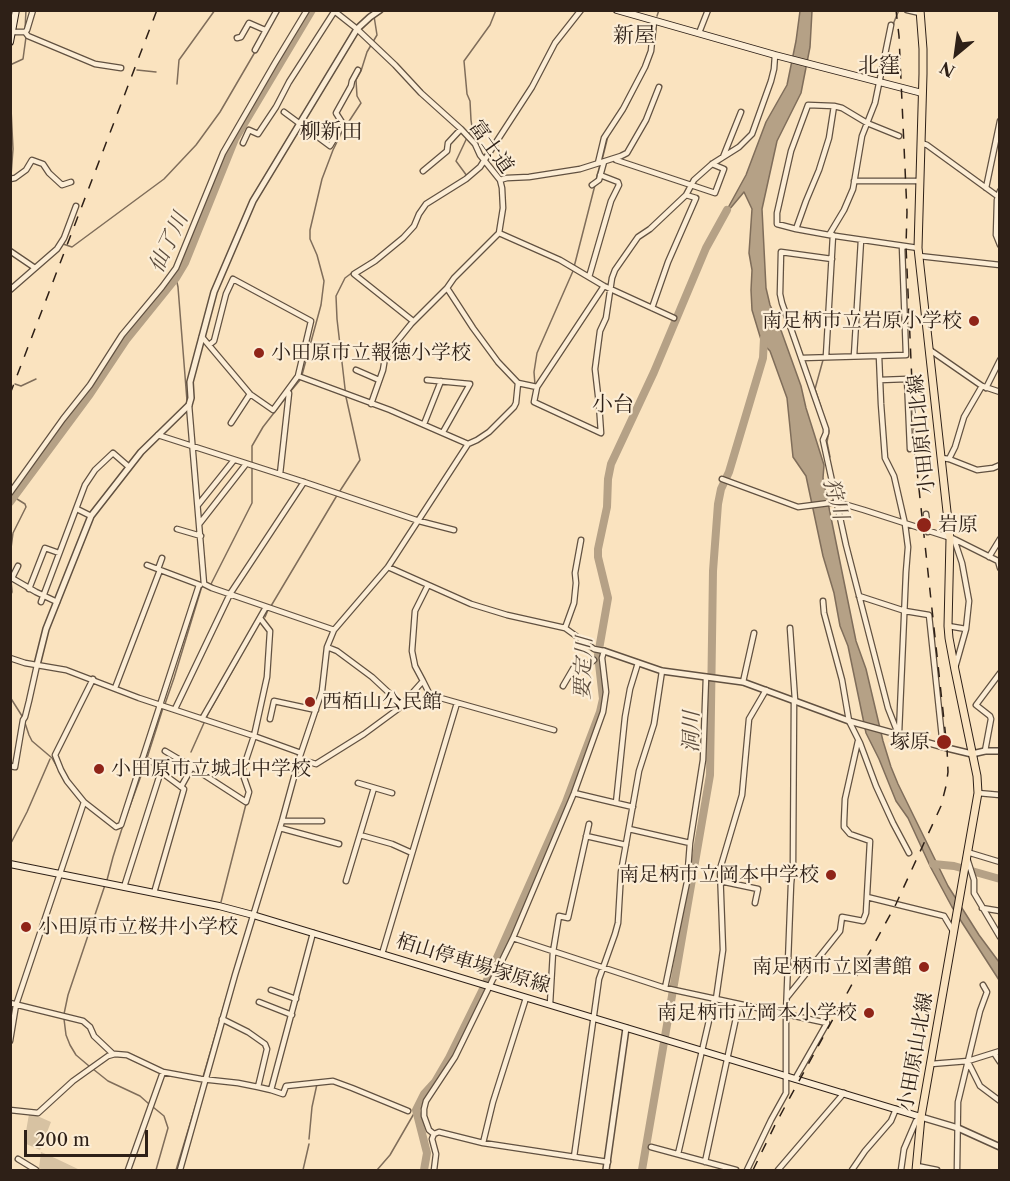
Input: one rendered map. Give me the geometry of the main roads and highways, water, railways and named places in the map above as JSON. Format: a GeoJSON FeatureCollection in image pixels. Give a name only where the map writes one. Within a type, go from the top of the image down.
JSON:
{"type":"FeatureCollection","features":[{"type":"Feature","properties":{"kind":"main road"},"geometry":{"type":"LineString","coordinates":[[10,42],[16,10]]}},
{"type":"Feature","properties":{"kind":"main road"},"geometry":{"type":"LineString","coordinates":[[618,10],[775,55],[922,93]]}},
{"type":"Feature","properties":{"kind":"main road","name":"小田原山北線"},"geometry":{"type":"LineString","coordinates":[[916,1168],[921,1117],[978,793],[977,776],[954,670],[948,626],[952,539],[945,458],[919,252],[923,49],[920,12]]}},
{"type":"Feature","properties":{"kind":"main road","name":"栢山停車場塚原線"},"geometry":{"type":"LineString","coordinates":[[10,864],[219,906],[253,915],[921,1117]]}},
{"type":"Feature","properties":{"kind":"waterway"},"geometry":{"type":"LineString","coordinates":[[25,30],[26,10]]}},
{"type":"Feature","properties":{"kind":"waterway"},"geometry":{"type":"LineString","coordinates":[[177,84],[179,60],[215,10]]}},
{"type":"Feature","properties":{"kind":"waterway","name":"仙了川"},"geometry":{"type":"LineString","coordinates":[[10,502],[90,394],[126,340],[176,278],[185,263],[235,139],[312,10]]}},
{"type":"Feature","properties":{"kind":"waterway"},"geometry":{"type":"LineString","coordinates":[[467,176],[456,161],[472,127],[464,61],[490,25],[496,10]]}},
{"type":"Feature","properties":{"kind":"waterway"},"geometry":{"type":"LineString","coordinates":[[657,16],[659,10]]}},
{"type":"Feature","properties":{"kind":"waterway"},"geometry":{"type":"LineString","coordinates":[[882,80],[894,22],[899,10]]}},
{"type":"Feature","properties":{"kind":"waterway"},"geometry":{"type":"LineString","coordinates":[[302,375],[321,305],[324,281],[310,239],[310,230],[322,179],[333,150],[361,103],[357,96],[356,80],[367,52],[377,35],[374,16]]}},
{"type":"Feature","properties":{"kind":"waterway"},"geometry":{"type":"LineString","coordinates":[[654,46],[656,26]]}},
{"type":"Feature","properties":{"kind":"waterway"},"geometry":{"type":"LineString","coordinates":[[10,65],[23,59],[26,37]]}},
{"type":"Feature","properties":{"kind":"waterway"},"geometry":{"type":"LineString","coordinates":[[63,244],[72,247],[164,179],[196,145],[220,112],[255,52]]}},
{"type":"Feature","properties":{"kind":"waterway"},"geometry":{"type":"LineString","coordinates":[[626,109],[648,65]]}},
{"type":"Feature","properties":{"kind":"waterway"},"geometry":{"type":"LineString","coordinates":[[137,70],[156,72]]}},
{"type":"Feature","properties":{"kind":"waterway"},"geometry":{"type":"LineString","coordinates":[[879,95],[881,85]]}},
{"type":"Feature","properties":{"kind":"waterway"},"geometry":{"type":"LineString","coordinates":[[10,88],[13,149],[11,176]]}},
{"type":"Feature","properties":{"kind":"waterway"},"geometry":{"type":"LineString","coordinates":[[602,160],[608,136]]}},
{"type":"Feature","properties":{"kind":"waterway"},"geometry":{"type":"LineString","coordinates":[[857,179],[860,160]]}},
{"type":"Feature","properties":{"kind":"waterway"},"geometry":{"type":"LineString","coordinates":[[596,180],[600,165]]}},
{"type":"Feature","properties":{"kind":"waterway"},"geometry":{"type":"LineString","coordinates":[[850,201],[857,183]]}},
{"type":"Feature","properties":{"kind":"waterway"},"geometry":{"type":"LineString","coordinates":[[535,385],[534,372],[537,353],[573,271],[595,185]]}},
{"type":"Feature","properties":{"kind":"waterway","name":"要定川"},"geometry":{"type":"LineString","coordinates":[[424,1170],[427,1153],[416,1110],[424,1094],[435,1082],[449,1058],[483,989],[566,802],[600,712],[603,699],[598,655],[608,598],[598,549],[607,507],[611,464],[654,372],[706,248],[727,210]]}},
{"type":"Feature","properties":{"kind":"waterway"},"geometry":{"type":"LineString","coordinates":[[271,606],[360,460],[346,397],[336,296],[345,278],[353,272]]}},
{"type":"Feature","properties":{"kind":"waterway"},"geometry":{"type":"LineString","coordinates":[[176,278],[187,401]]}},
{"type":"Feature","properties":{"kind":"waterway","name":"洞川"},"geometry":{"type":"LineString","coordinates":[[642,1170],[710,775],[713,571],[718,504],[763,358],[764,338]]}},
{"type":"Feature","properties":{"kind":"waterway"},"geometry":{"type":"LineString","coordinates":[[821,407],[815,389],[823,360]]}},
{"type":"Feature","properties":{"kind":"waterway"},"geometry":{"type":"LineString","coordinates":[[15,384],[21,386],[36,379]]}},
{"type":"Feature","properties":{"kind":"waterway"},"geometry":{"type":"LineString","coordinates":[[290,392],[300,380]]}},
{"type":"Feature","properties":{"kind":"waterway"},"geometry":{"type":"LineString","coordinates":[[210,586],[252,503],[252,446],[263,427],[287,396]]}},
{"type":"Feature","properties":{"kind":"waterway"},"geometry":{"type":"LineString","coordinates":[[824,418],[829,431],[827,442],[830,457]]}},
{"type":"Feature","properties":{"kind":"waterway"},"geometry":{"type":"LineString","coordinates":[[10,556],[13,533],[26,507],[16,495]]}},
{"type":"Feature","properties":{"kind":"waterway"},"geometry":{"type":"LineString","coordinates":[[165,704],[202,586],[198,538]]}},
{"type":"Feature","properties":{"kind":"waterway"},"geometry":{"type":"LineString","coordinates":[[10,597],[11,580]]}},
{"type":"Feature","properties":{"kind":"waterway"},"geometry":{"type":"LineString","coordinates":[[265,617],[268,610]]}},
{"type":"Feature","properties":{"kind":"waterway"},"geometry":{"type":"LineString","coordinates":[[191,752],[208,714],[238,661]]}},
{"type":"Feature","properties":{"kind":"waterway"},"geometry":{"type":"LineString","coordinates":[[10,697],[22,716]]}},
{"type":"Feature","properties":{"kind":"waterway"},"geometry":{"type":"LineString","coordinates":[[147,758],[163,708]]}},
{"type":"Feature","properties":{"kind":"waterway"},"geometry":{"type":"LineString","coordinates":[[24,720],[32,741],[52,758],[61,774]]}},
{"type":"Feature","properties":{"kind":"waterway"},"geometry":{"type":"LineString","coordinates":[[10,845],[50,759]]}},
{"type":"Feature","properties":{"kind":"waterway"},"geometry":{"type":"LineString","coordinates":[[126,817],[146,762]]}},
{"type":"Feature","properties":{"kind":"waterway"},"geometry":{"type":"LineString","coordinates":[[221,902],[246,804]]}},
{"type":"Feature","properties":{"kind":"waterway"},"geometry":{"type":"LineString","coordinates":[[107,880],[124,822]]}},
{"type":"Feature","properties":{"kind":"waterway"},"geometry":{"type":"LineString","coordinates":[[933,864],[954,866],[1000,879]]}},
{"type":"Feature","properties":{"kind":"waterway"},"geometry":{"type":"LineString","coordinates":[[64,1014],[68,995],[105,885]]}},
{"type":"Feature","properties":{"kind":"waterway"},"geometry":{"type":"LineString","coordinates":[[203,1077],[237,961]]}},
{"type":"Feature","properties":{"kind":"waterway"},"geometry":{"type":"LineString","coordinates":[[64,1019],[70,1045],[76,1055],[89,1066]]}},
{"type":"Feature","properties":{"kind":"waterway"},"geometry":{"type":"LineString","coordinates":[[93,1069],[108,1081],[140,1096],[149,1104]]}},
{"type":"Feature","properties":{"kind":"waterway"},"geometry":{"type":"LineString","coordinates":[[309,1139],[317,1084]]}},
{"type":"Feature","properties":{"kind":"waterway"},"geometry":{"type":"LineString","coordinates":[[176,1170],[200,1091]]}},
{"type":"Feature","properties":{"kind":"waterway"},"geometry":{"type":"LineString","coordinates":[[153,1107],[164,1116],[168,1128],[156,1170]]}},
{"type":"Feature","properties":{"kind":"waterway"},"geometry":{"type":"LineString","coordinates":[[377,1170],[390,1155],[416,1110]]}},
{"type":"Feature","properties":{"kind":"waterway"},"geometry":{"type":"LineString","coordinates":[[303,1170],[309,1144]]}},
{"type":"Feature","properties":{"kind":"railway"},"geometry":{"type":"LineString","coordinates":[[10,394],[157,10]]}},
{"type":"Feature","properties":{"kind":"railway"},"geometry":{"type":"LineString","coordinates":[[753,1170],[776,1123],[896,904],[941,806],[948,772],[915,452],[906,246],[907,212],[896,10]]}},
{"type":"Feature","properties":{"kind":"place","name":"南足柄市立岩原小学校"},"geometry":{"type":"Point","coordinates":[974,321]}},
{"type":"Feature","properties":{"kind":"place","name":"小田原市立報徳小学校"},"geometry":{"type":"Point","coordinates":[259,353]}},
{"type":"Feature","properties":{"kind":"place","name":"岩原"},"geometry":{"type":"Point","coordinates":[924,525]}},
{"type":"Feature","properties":{"kind":"place","name":"西栢山公民館"},"geometry":{"type":"Point","coordinates":[310,702]}},
{"type":"Feature","properties":{"kind":"place","name":"塚原"},"geometry":{"type":"Point","coordinates":[944,742]}},
{"type":"Feature","properties":{"kind":"place","name":"小田原市立城北中学校"},"geometry":{"type":"Point","coordinates":[99,769]}},
{"type":"Feature","properties":{"kind":"place","name":"南足柄市立岡本中学校"},"geometry":{"type":"Point","coordinates":[831,875]}},
{"type":"Feature","properties":{"kind":"place","name":"小田原市立桜井小学校"},"geometry":{"type":"Point","coordinates":[26,927]}},
{"type":"Feature","properties":{"kind":"place","name":"南足柄市立図書館"},"geometry":{"type":"Point","coordinates":[924,967]}},
{"type":"Feature","properties":{"kind":"place","name":"南足柄市立岡本小学校"},"geometry":{"type":"Point","coordinates":[869,1013]}},
{"type":"Feature","properties":{"kind":"district","name":"新屋"},"geometry":{"type":"Point","coordinates":[634,36]}},
{"type":"Feature","properties":{"kind":"district","name":"北窪"},"geometry":{"type":"Point","coordinates":[879,66]}},
{"type":"Feature","properties":{"kind":"district","name":"柳新田"},"geometry":{"type":"Point","coordinates":[331,132]}},
{"type":"Feature","properties":{"kind":"district","name":"小台"},"geometry":{"type":"Point","coordinates":[613,405]}},
{"type":"Feature","properties":{"kind":"water label","name":"狩川"},"geometry":{"type":"Point","coordinates":[835,499]}}]}
